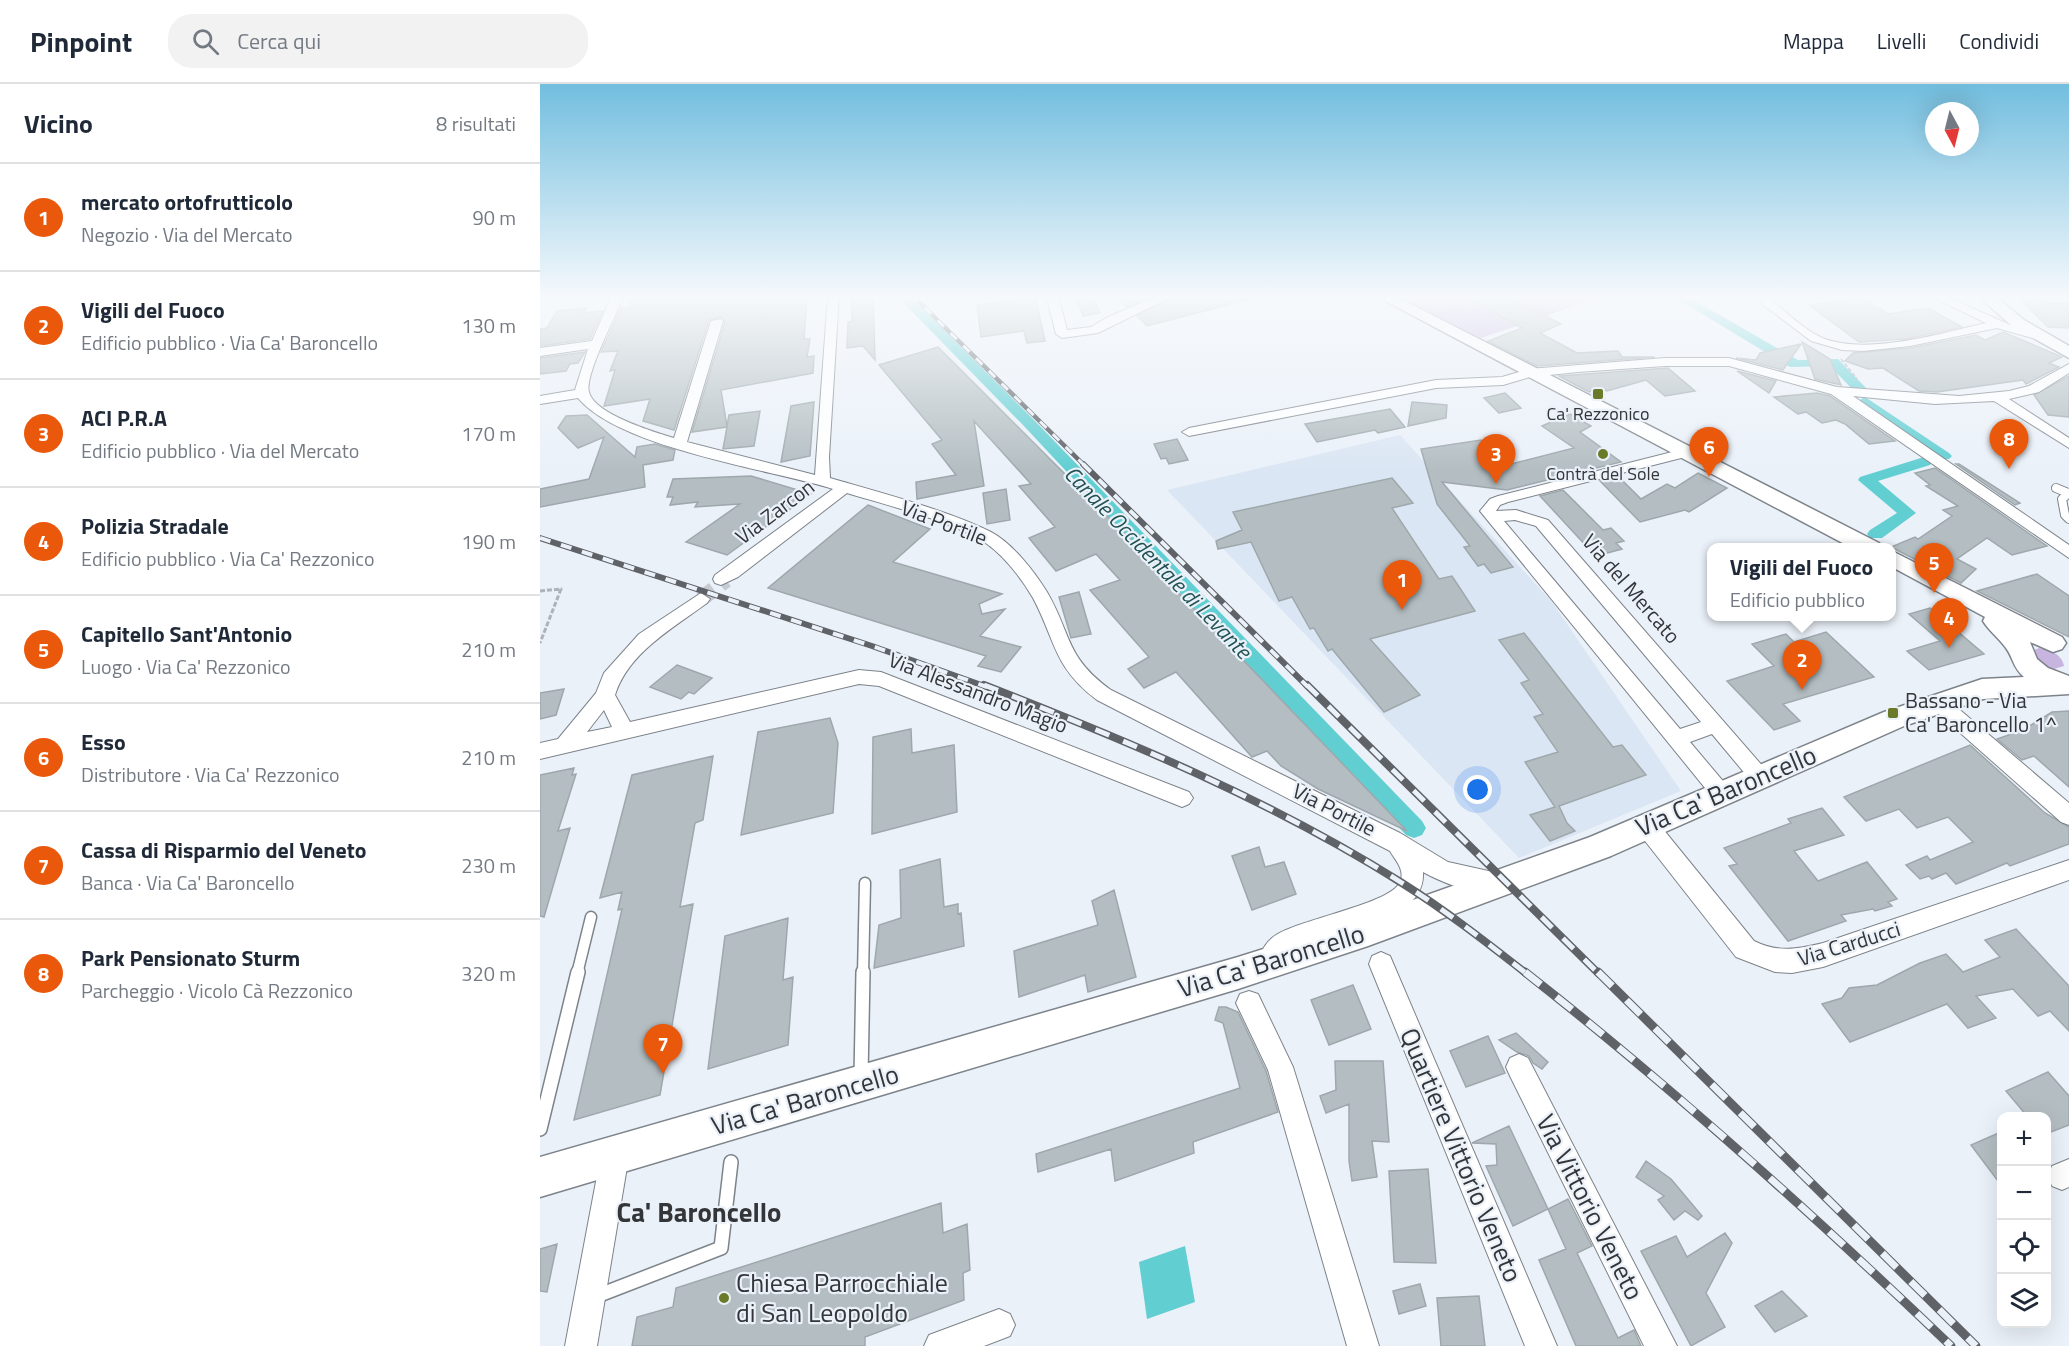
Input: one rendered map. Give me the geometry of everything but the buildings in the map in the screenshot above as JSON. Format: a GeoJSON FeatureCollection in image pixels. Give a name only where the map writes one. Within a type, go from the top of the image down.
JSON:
{"type":"FeatureCollection","features":[{"type":"Feature","properties":{"kind":"main road"},"geometry":{"type":"LineString","coordinates":[[1493,354],[1861,543]]}},
{"type":"Feature","properties":{"kind":"main road"},"geometry":{"type":"LineString","coordinates":[[1896,560],[2061,646]]}},
{"type":"Feature","properties":{"kind":"main road"},"geometry":{"type":"LineString","coordinates":[[1955,592],[1991,617],[2034,672],[2068,685]]}},
{"type":"Feature","properties":{"kind":"main road"},"geometry":{"type":"LineString","coordinates":[[2021,653],[2030,642],[2061,646]]}},
{"type":"Feature","properties":{"kind":"main road","name":"Via Ca' Baroncello"},"geometry":{"type":"LineString","coordinates":[[1982,689],[2021,653]]}},
{"type":"Feature","properties":{"kind":"main road","name":"Via Ca' Baroncello"},"geometry":{"type":"LineString","coordinates":[[540,1177],[1263,966],[1519,877],[1600,846],[1759,776],[1940,703],[1982,689],[2068,685]]}},
{"type":"Feature","properties":{"kind":"street"},"geometry":{"type":"LineString","coordinates":[[540,400],[582,393],[584,378],[593,354]]}},
{"type":"Feature","properties":{"kind":"street"},"geometry":{"type":"LineString","coordinates":[[679,444],[707,354]]}},
{"type":"Feature","properties":{"kind":"street"},"geometry":{"type":"LineString","coordinates":[[823,481],[822,457],[830,354]]}},
{"type":"Feature","properties":{"kind":"street"},"geometry":{"type":"LineString","coordinates":[[1189,432],[1436,384],[1503,381],[1529,373],[1589,367],[1720,361],[1756,368],[1836,391],[1870,393],[1930,402],[1996,397],[2037,388],[2055,373],[2069,368]]}},
{"type":"Feature","properties":{"kind":"street"},"geometry":{"type":"LineString","coordinates":[[1836,391],[2069,553]]}},
{"type":"Feature","properties":{"kind":"street","name":"Via Portile"},"geometry":{"type":"LineString","coordinates":[[582,393],[590,406],[619,422],[679,444],[845,487],[975,531],[995,541],[1043,601],[1063,654],[1087,684],[1104,695],[1392,840],[1436,870],[1458,878],[1497,881],[1519,877]]}},
{"type":"Feature","properties":{"kind":"street"},"geometry":{"type":"LineString","coordinates":[[1996,397],[2069,444]]}},
{"type":"Feature","properties":{"kind":"street"},"geometry":{"type":"LineString","coordinates":[[1684,453],[1503,499],[1491,506],[1488,511],[1678,738],[1721,793]]}},
{"type":"Feature","properties":{"kind":"street","name":"Via Zarcon"},"geometry":{"type":"LineString","coordinates":[[726,577],[845,487]]}},
{"type":"Feature","properties":{"kind":"street","name":"Via del Mercato"},"geometry":{"type":"LineString","coordinates":[[1492,517],[1516,515],[1542,523],[1759,776]]}},
{"type":"Feature","properties":{"kind":"street"},"geometry":{"type":"LineString","coordinates":[[565,745],[605,696],[611,678],[645,639],[696,600]]}},
{"type":"Feature","properties":{"kind":"street","name":"Via Alessandro Magio"},"geometry":{"type":"LineString","coordinates":[[540,751],[859,677],[881,679],[1182,798]]}},
{"type":"Feature","properties":{"kind":"street"},"geometry":{"type":"LineString","coordinates":[[605,696],[615,711],[624,732]]}},
{"type":"Feature","properties":{"kind":"street"},"geometry":{"type":"LineString","coordinates":[[1940,703],[2069,816]]}},
{"type":"Feature","properties":{"kind":"street"},"geometry":{"type":"LineString","coordinates":[[1678,738],[1716,725]]}},
{"type":"Feature","properties":{"kind":"street","name":"Via Carducci"},"geometry":{"type":"LineString","coordinates":[[1646,825],[1745,949],[1763,959],[1782,964],[1823,955],[2069,870]]}},
{"type":"Feature","properties":{"kind":"street"},"geometry":{"type":"LineString","coordinates":[[1263,966],[1280,946],[1292,939],[1391,903],[1406,893],[1412,882],[1411,864],[1392,840]]}},
{"type":"Feature","properties":{"kind":"street","name":"Quartiere Vittorio Veneto"},"geometry":{"type":"LineString","coordinates":[[1381,964],[1541,1346]]}},
{"type":"Feature","properties":{"kind":"street"},"geometry":{"type":"LineString","coordinates":[[1249,1003],[1280,1066],[1363,1346]]}},
{"type":"Feature","properties":{"kind":"street","name":"Via Vittorio Veneto"},"geometry":{"type":"LineString","coordinates":[[1520,1067],[1661,1346]]}},
{"type":"Feature","properties":{"kind":"street"},"geometry":{"type":"LineString","coordinates":[[581,1346],[615,1155]]}},
{"type":"Feature","properties":{"kind":"street"},"geometry":{"type":"LineString","coordinates":[[940,1346],[999,1325]]}},
{"type":"Feature","properties":{"kind":"lane"},"geometry":{"type":"LineString","coordinates":[[2056,488],[2068,493],[2062,499],[2065,515],[2069,519]]}},
{"type":"Feature","properties":{"kind":"lane"},"geometry":{"type":"LineString","coordinates":[[861,1084],[865,883]]}},
{"type":"Feature","properties":{"kind":"lane"},"geometry":{"type":"LineString","coordinates":[[540,1129],[591,917]]}},
{"type":"Feature","properties":{"kind":"lane"},"geometry":{"type":"LineString","coordinates":[[589,1299],[721,1248],[731,1162]]}},
{"type":"Feature","properties":{"kind":"path"},"geometry":{"type":"LineString","coordinates":[[1835,354],[1870,393]]}},
{"type":"Feature","properties":{"kind":"path"},"geometry":{"type":"LineString","coordinates":[[540,591],[561,589],[540,643]]}},
{"type":"Feature","properties":{"kind":"shaded area"},"geometry":{"type":"Polygon","coordinates":[[[1400,435],[1552,602],[1681,791],[1519,858],[1167,490],[1400,435]]]}},
{"type":"Feature","properties":{"kind":"shaded area"},"geometry":{"type":"Polygon","coordinates":[[[2039,648],[2051,651],[2061,658],[2064,666],[2054,669],[2039,664],[2032,651],[2039,648]]]}},
{"type":"Feature","properties":{"kind":"water"},"geometry":{"type":"Polygon","coordinates":[[[1185,1246],[1195,1302],[1147,1319],[1139,1262],[1185,1246]]]}},
{"type":"Feature","properties":{"kind":"waterway","name":"Canale Occidentale di Levante"},"geometry":{"type":"LineString","coordinates":[[960,354],[1414,828]]}},
{"type":"Feature","properties":{"kind":"waterway"},"geometry":{"type":"LineString","coordinates":[[1778,354],[1795,364],[1833,362],[1859,388]]}},
{"type":"Feature","properties":{"kind":"waterway"},"geometry":{"type":"LineString","coordinates":[[1865,401],[1944,456]]}},
{"type":"Feature","properties":{"kind":"waterway"},"geometry":{"type":"LineString","coordinates":[[1876,534],[1908,513],[1866,480],[1924,462]]}},
{"type":"Feature","properties":{"kind":"tunnel"},"geometry":{"type":"LineString","coordinates":[[701,599],[726,580]]}},
{"type":"Feature","properties":{"kind":"railway"},"geometry":{"type":"LineString","coordinates":[[972,354],[1085,466]]}},
{"type":"Feature","properties":{"kind":"railway"},"geometry":{"type":"LineString","coordinates":[[1083,464],[1308,687]]}},
{"type":"Feature","properties":{"kind":"railway"},"geometry":{"type":"LineString","coordinates":[[540,538],[872,646],[987,687]]}},
{"type":"Feature","properties":{"kind":"railway"},"geometry":{"type":"LineString","coordinates":[[984,685],[1145,750],[1301,825],[1418,893],[1527,974]]}},
{"type":"Feature","properties":{"kind":"railway"},"geometry":{"type":"LineString","coordinates":[[1307,685],[1599,974]]}},
{"type":"Feature","properties":{"kind":"railway"},"geometry":{"type":"LineString","coordinates":[[1525,972],[1689,1107],[1848,1249],[1951,1346]]}},
{"type":"Feature","properties":{"kind":"railway"},"geometry":{"type":"LineString","coordinates":[[1598,972],[1976,1346]]}},
{"type":"Feature","properties":{"kind":"place","name":"Ca' Rezzonico"},"geometry":{"type":"Point","coordinates":[1598,394]}},
{"type":"Feature","properties":{"kind":"place","name":"Contrà del Sole"},"geometry":{"type":"Point","coordinates":[1603,454]}},
{"type":"Feature","properties":{"kind":"place","name":"Park Pensionato Sturm"},"geometry":{"type":"Point","coordinates":[2009,469]}},
{"type":"Feature","properties":{"kind":"place","name":"Esso"},"geometry":{"type":"Point","coordinates":[1709,477]}},
{"type":"Feature","properties":{"kind":"place","name":"ACI P.R.A"},"geometry":{"type":"Point","coordinates":[1496,484]}},
{"type":"Feature","properties":{"kind":"place","name":"Capitello Sant'Antonio"},"geometry":{"type":"Point","coordinates":[1934,593]}},
{"type":"Feature","properties":{"kind":"place","name":"mercato ortofrutticolo"},"geometry":{"type":"Point","coordinates":[1402,610]}},
{"type":"Feature","properties":{"kind":"place","name":"Polizia Stradale"},"geometry":{"type":"Point","coordinates":[1949,648]}},
{"type":"Feature","properties":{"kind":"place","name":"Vigili del Fuoco"},"geometry":{"type":"Point","coordinates":[1802,690]}},
{"type":"Feature","properties":{"kind":"place","name":"Bassano - Via Ca' Baroncello 1^"},"geometry":{"type":"Point","coordinates":[1893,713]}},
{"type":"Feature","properties":{"kind":"place","name":"Cassa di Risparmio del Veneto"},"geometry":{"type":"Point","coordinates":[663,1074]}},
{"type":"Feature","properties":{"kind":"place","name":"Chiesa Parrocchiale di San Leopoldo"},"geometry":{"type":"Point","coordinates":[724,1298]}},
{"type":"Feature","properties":{"kind":"district","name":"Ca' Baroncello"},"geometry":{"type":"Point","coordinates":[699,1213]}}]}
